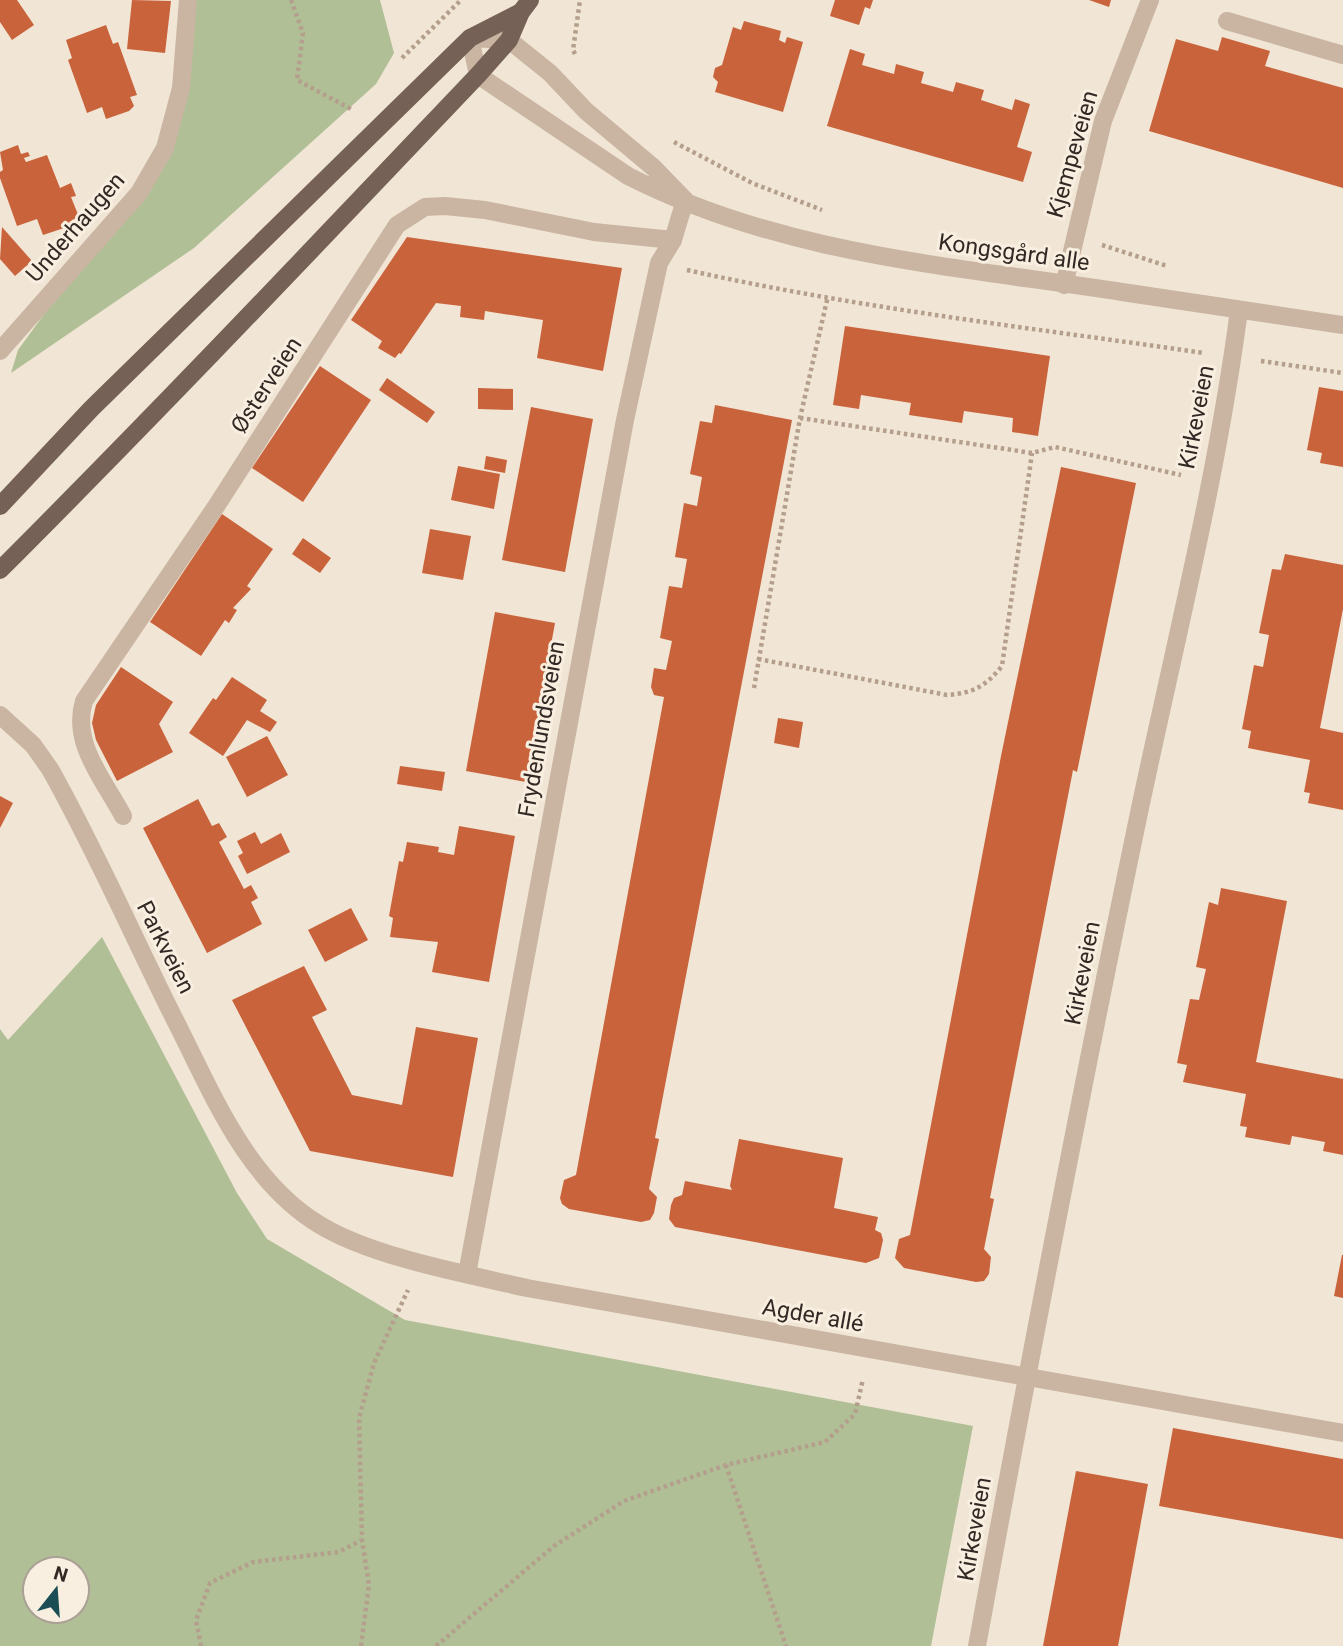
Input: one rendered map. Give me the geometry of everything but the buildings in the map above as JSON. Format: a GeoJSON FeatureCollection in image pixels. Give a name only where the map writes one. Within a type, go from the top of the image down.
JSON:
{"type":"FeatureCollection","features":[{"type":"Feature","properties":{"kind":"main road"},"geometry":{"type":"LineString","coordinates":[[0,506],[91,409],[470,38],[525,6]]}},
{"type":"Feature","properties":{"kind":"main road"},"geometry":{"type":"LineString","coordinates":[[0,570],[180,390],[278,282],[478,75],[509,40],[525,6]]}},
{"type":"Feature","properties":{"kind":"street","name":"Underhaugen"},"geometry":{"type":"LineString","coordinates":[[0,351],[139,193],[165,148],[181,88],[188,0]]}},
{"type":"Feature","properties":{"kind":"street","name":"Kjempeveien"},"geometry":{"type":"LineString","coordinates":[[1064,285],[1071,245],[1103,121],[1150,0]]}},
{"type":"Feature","properties":{"kind":"street"},"geometry":{"type":"LineString","coordinates":[[1227,21],[1343,55]]}},
{"type":"Feature","properties":{"kind":"street"},"geometry":{"type":"LineString","coordinates":[[478,75],[470,38],[509,40]]}},
{"type":"Feature","properties":{"kind":"street","name":"Kongsgård alle"},"geometry":{"type":"LineString","coordinates":[[509,40],[550,73],[586,111],[654,168],[685,200]]}},
{"type":"Feature","properties":{"kind":"street","name":"Kongsgård alle"},"geometry":{"type":"LineString","coordinates":[[478,75],[628,176],[785,237],[856,254],[1343,325]]}},
{"type":"Feature","properties":{"kind":"street","name":"Frydenlundsveien"},"geometry":{"type":"LineString","coordinates":[[467,1274],[578,660],[659,263],[673,240],[685,200]]}},
{"type":"Feature","properties":{"kind":"street","name":"Østerveien"},"geometry":{"type":"LineString","coordinates":[[123,816],[82,741],[79,727],[84,701],[229,486],[397,225],[425,207],[445,206],[485,210],[594,232],[673,240]]}},
{"type":"Feature","properties":{"kind":"street","name":"Kirkeveien"},"geometry":{"type":"LineString","coordinates":[[977,1646],[1026,1379],[1138,816],[1209,481],[1240,310]]}},
{"type":"Feature","properties":{"kind":"street","name":"Parkveien"},"geometry":{"type":"LineString","coordinates":[[0,715],[33,745],[50,769],[201,1070],[258,1170],[288,1203]]}},
{"type":"Feature","properties":{"kind":"street","name":"Agder allé"},"geometry":{"type":"LineString","coordinates":[[288,1203],[321,1226],[421,1262],[527,1289],[1343,1433]]}},
{"type":"Feature","properties":{"kind":"path"},"geometry":{"type":"LineString","coordinates":[[291,0],[303,33],[297,80],[351,109]]}},
{"type":"Feature","properties":{"kind":"path"},"geometry":{"type":"LineString","coordinates":[[580,0],[573,50],[580,63]]}},
{"type":"Feature","properties":{"kind":"path"},"geometry":{"type":"LineString","coordinates":[[666,137],[752,183],[826,212]]}},
{"type":"Feature","properties":{"kind":"path"},"geometry":{"type":"LineString","coordinates":[[1071,245],[1086,242],[1112,247],[1170,267]]}},
{"type":"Feature","properties":{"kind":"path"},"geometry":{"type":"LineString","coordinates":[[659,263],[749,284],[1343,373]]}},
{"type":"Feature","properties":{"kind":"path"},"geometry":{"type":"LineString","coordinates":[[754,688],[800,418],[828,296]]}},
{"type":"Feature","properties":{"kind":"path"},"geometry":{"type":"LineString","coordinates":[[800,418],[1032,453],[1055,447],[1209,481]]}},
{"type":"Feature","properties":{"kind":"path"},"geometry":{"type":"LineString","coordinates":[[758,659],[947,695],[973,693],[989,682],[1002,666],[1032,453]]}},
{"type":"Feature","properties":{"kind":"path"},"geometry":{"type":"LineString","coordinates":[[361,1646],[369,1585],[362,1540],[359,1418],[374,1363],[421,1262]]}},
{"type":"Feature","properties":{"kind":"path"},"geometry":{"type":"LineString","coordinates":[[436,1646],[554,1546],[624,1501],[726,1465],[825,1442],[855,1414],[870,1350]]}},
{"type":"Feature","properties":{"kind":"path"},"geometry":{"type":"LineString","coordinates":[[726,1465],[786,1646]]}},
{"type":"Feature","properties":{"kind":"path"},"geometry":{"type":"LineString","coordinates":[[201,1646],[196,1620],[210,1583],[253,1562],[339,1552],[362,1540]]}},
{"type":"Feature","properties":{"kind":"green space"},"geometry":{"type":"Polygon","coordinates":[[[188,0],[380,0],[394,53],[376,84],[194,248],[11,373],[18,350],[165,148],[188,0]]]}},
{"type":"Feature","properties":{"kind":"green space"},"geometry":{"type":"Polygon","coordinates":[[[102,937],[237,1193],[267,1239],[405,1320],[973,1426],[931,1646],[0,1646],[0,1029],[8,1040],[102,937]]]}}]}
